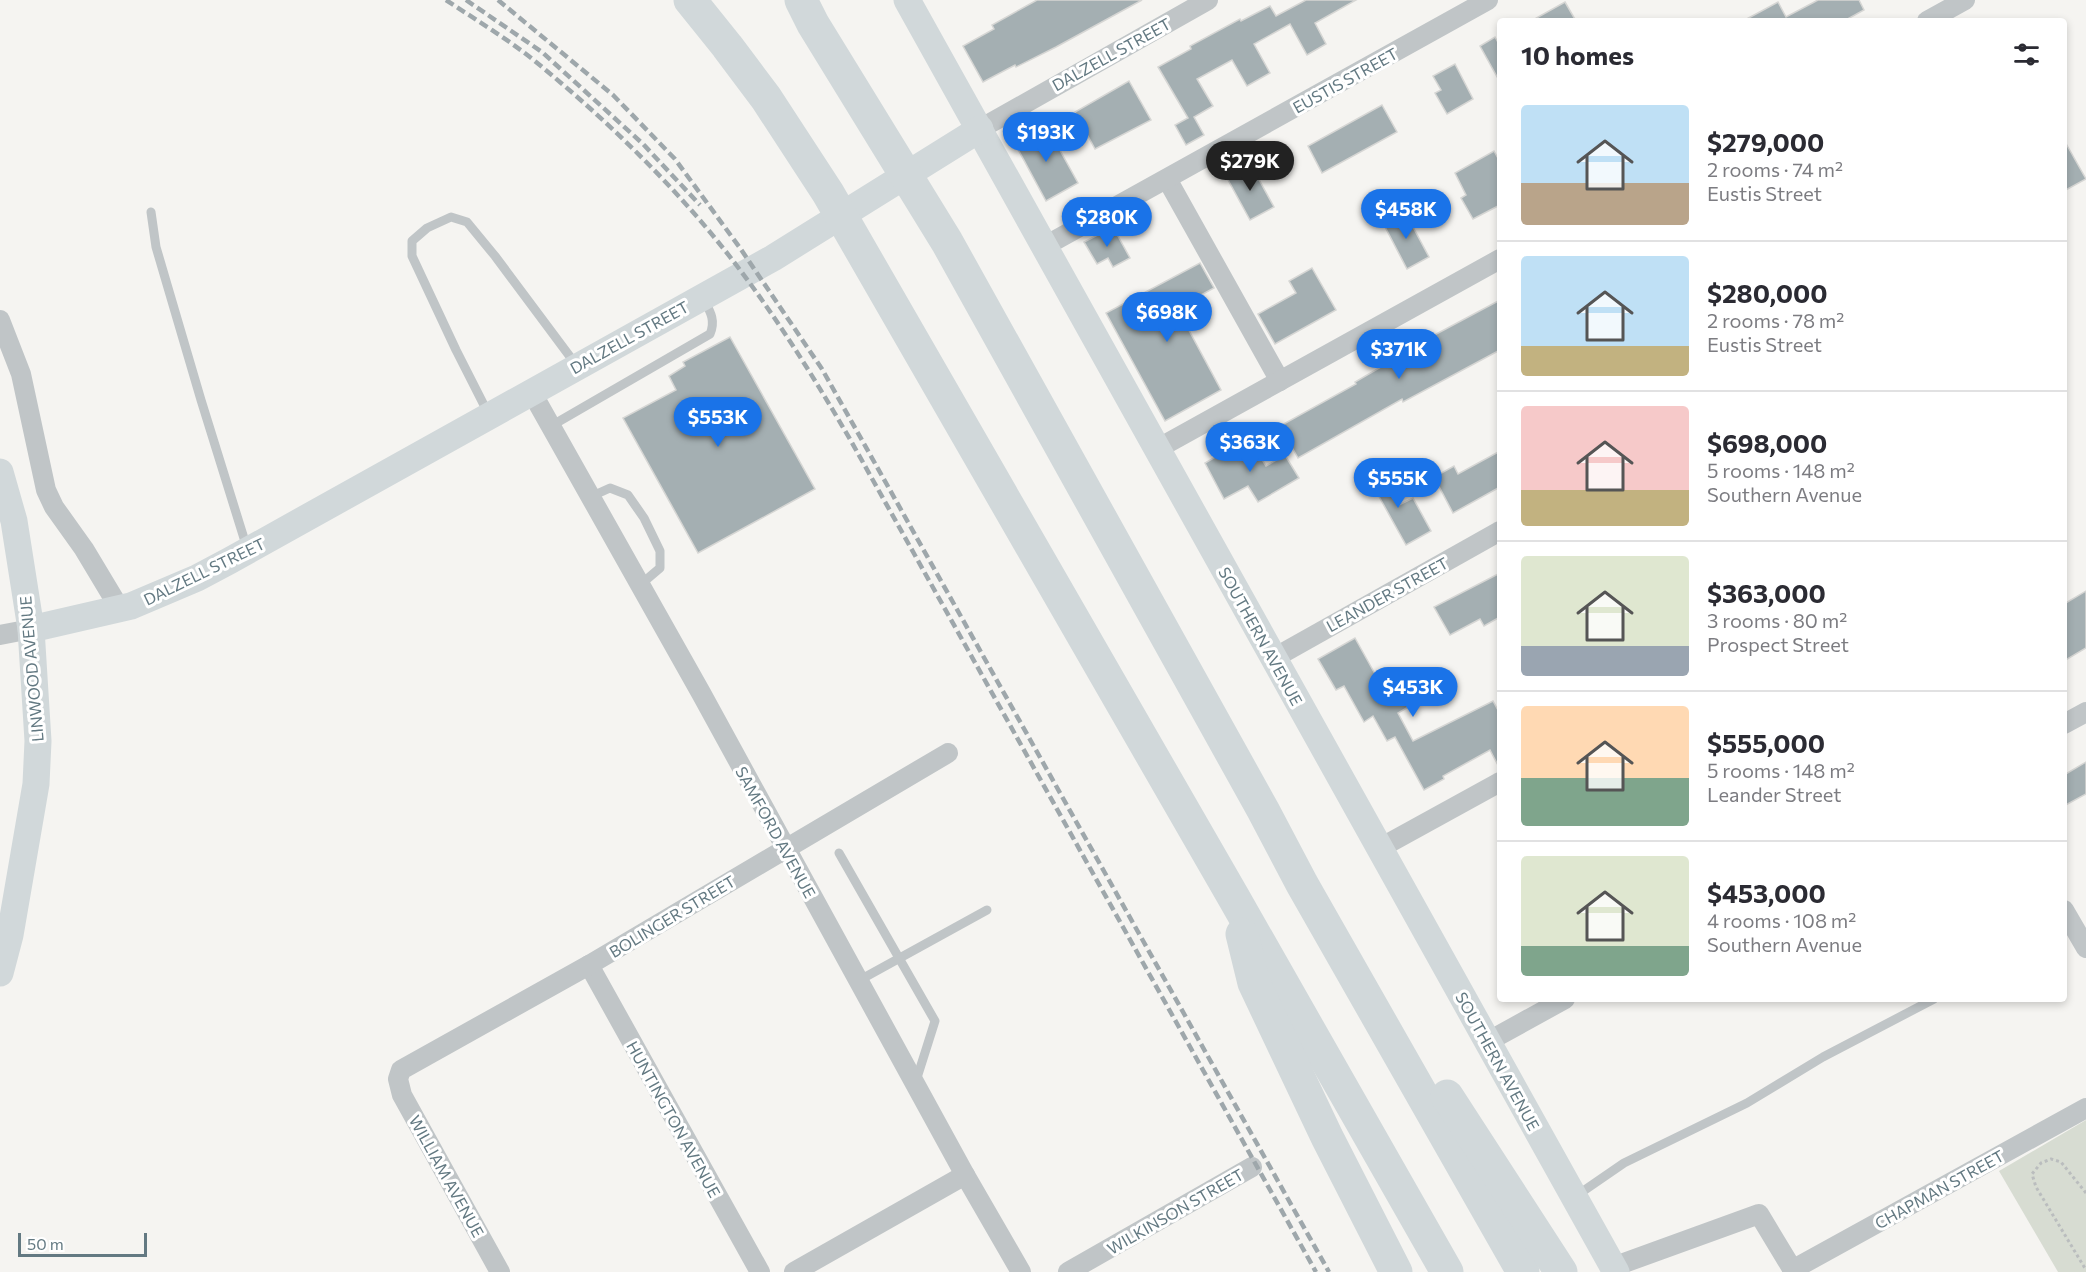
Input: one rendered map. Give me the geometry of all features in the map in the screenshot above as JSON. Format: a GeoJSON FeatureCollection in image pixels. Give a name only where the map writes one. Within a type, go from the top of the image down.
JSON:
{"type":"FeatureCollection","features":[{"type":"Feature","properties":{"kind":"highway"},"geometry":{"type":"LineString","coordinates":[[690,0],[728,46],[766,98],[828,193],[873,268],[1447,1272]]}},
{"type":"Feature","properties":{"kind":"highway"},"geometry":{"type":"LineString","coordinates":[[802,8],[947,242],[1302,884],[1522,1272]]}},
{"type":"Feature","properties":{"kind":"highway"},"geometry":{"type":"LineString","coordinates":[[1302,884],[1388,998],[1453,1104],[1562,1272]]}},
{"type":"Feature","properties":{"kind":"highway"},"geometry":{"type":"LineString","coordinates":[[1234,898],[1254,983],[1396,1272]]}},
{"type":"Feature","properties":{"kind":"street","name":"SOUTHERN AVENUE"},"geometry":{"type":"LineString","coordinates":[[907,0],[1614,1269]]}},
{"type":"Feature","properties":{"kind":"street","name":"DALZELL STREET"},"geometry":{"type":"LineString","coordinates":[[31,629],[131,606],[175,587],[248,550],[773,258],[980,129],[1208,0]]}},
{"type":"Feature","properties":{"kind":"street","name":"EUSTIS STREET"},"geometry":{"type":"LineString","coordinates":[[1045,246],[1488,0]]}},
{"type":"Feature","properties":{"kind":"street"},"geometry":{"type":"LineString","coordinates":[[1932,18],[1965,0]]}},
{"type":"Feature","properties":{"kind":"street"},"geometry":{"type":"LineString","coordinates":[[1167,179],[1280,381]]}},
{"type":"Feature","properties":{"kind":"street"},"geometry":{"type":"LineString","coordinates":[[1157,450],[1497,261]]}},
{"type":"Feature","properties":{"kind":"street"},"geometry":{"type":"LineString","coordinates":[[0,320],[21,374],[46,490],[54,507],[84,549],[120,609]]}},
{"type":"Feature","properties":{"kind":"street","name":"SAMFORD AVENUE"},"geometry":{"type":"LineString","coordinates":[[531,392],[1021,1272]]}},
{"type":"Feature","properties":{"kind":"street","name":"LINWOOD AVENUE"},"geometry":{"type":"LineString","coordinates":[[0,472],[14,521],[31,629],[38,712],[36,784],[10,935],[0,973]]}},
{"type":"Feature","properties":{"kind":"street","name":"LEANDER STREET"},"geometry":{"type":"LineString","coordinates":[[1274,658],[1497,533]]}},
{"type":"Feature","properties":{"kind":"street"},"geometry":{"type":"LineString","coordinates":[[0,635],[31,629]]}},
{"type":"Feature","properties":{"kind":"street"},"geometry":{"type":"LineString","coordinates":[[2067,722],[2086,712]]}},
{"type":"Feature","properties":{"kind":"street","name":"BOLINGER STREET"},"geometry":{"type":"LineString","coordinates":[[398,1079],[402,1070],[408,1065],[588,965],[948,753]]}},
{"type":"Feature","properties":{"kind":"street"},"geometry":{"type":"LineString","coordinates":[[1380,848],[1497,784]]}},
{"type":"Feature","properties":{"kind":"street"},"geometry":{"type":"LineString","coordinates":[[2067,922],[2086,948]]}},
{"type":"Feature","properties":{"kind":"street","name":"HUNTINGTON AVENUE"},"geometry":{"type":"LineString","coordinates":[[588,965],[760,1272]]}},
{"type":"Feature","properties":{"kind":"street"},"geometry":{"type":"LineString","coordinates":[[1487,1042],[1560,1002]]}},
{"type":"Feature","properties":{"kind":"street","name":"WILLIAM AVENUE"},"geometry":{"type":"LineString","coordinates":[[398,1079],[402,1095],[500,1272]]}},
{"type":"Feature","properties":{"kind":"street","name":"CHAPMAN STREET"},"geometry":{"type":"LineString","coordinates":[[1614,1269],[1759,1214],[1793,1271],[2086,1108]]}},
{"type":"Feature","properties":{"kind":"street","name":"WILKINSON STREET"},"geometry":{"type":"LineString","coordinates":[[1068,1272],[1252,1167]]}},
{"type":"Feature","properties":{"kind":"street"},"geometry":{"type":"LineString","coordinates":[[794,1272],[965,1175]]}},
{"type":"Feature","properties":{"kind":"lane"},"geometry":{"type":"LineString","coordinates":[[151,212],[156,247],[248,550]]}},
{"type":"Feature","properties":{"kind":"lane"},"geometry":{"type":"LineString","coordinates":[[490,415],[456,350],[412,256],[412,241],[427,228],[451,217],[467,222],[577,366]]}},
{"type":"Feature","properties":{"kind":"lane"},"geometry":{"type":"LineString","coordinates":[[550,426],[710,334],[714,325],[711,313],[702,296]]}},
{"type":"Feature","properties":{"kind":"lane"},"geometry":{"type":"LineString","coordinates":[[590,497],[610,488],[628,495],[644,518],[660,551],[660,568],[640,585]]}},
{"type":"Feature","properties":{"kind":"lane"},"geometry":{"type":"LineString","coordinates":[[839,853],[935,1021],[915,1084]]}},
{"type":"Feature","properties":{"kind":"lane"},"geometry":{"type":"LineString","coordinates":[[858,981],[987,910]]}},
{"type":"Feature","properties":{"kind":"lane"},"geometry":{"type":"LineString","coordinates":[[1574,1197],[1624,1163],[1747,1103],[1823,1057],[1928,1002]]}},
{"type":"Feature","properties":{"kind":"path"},"geometry":{"type":"LineString","coordinates":[[2086,1193],[2061,1162],[2051,1159],[2041,1163],[2032,1174],[2036,1187],[2086,1270]]}},
{"type":"Feature","properties":{"kind":"shaded area"},"geometry":{"type":"Polygon","coordinates":[[[2086,1120],[2086,1272],[2058,1272],[1999,1171],[2086,1120]]]}},
{"type":"Feature","properties":{"kind":"building"},"geometry":{"type":"Polygon","coordinates":[[[1037,0],[1142,0],[1056,47],[983,82],[963,46],[994,29],[992,25],[1037,0]]]}},
{"type":"Feature","properties":{"kind":"building"},"geometry":{"type":"Polygon","coordinates":[[[1306,0],[1356,0],[1315,23],[1326,44],[1307,55],[1290,24],[1254,44],[1270,73],[1247,86],[1232,60],[1197,79],[1213,106],[1194,117],[1204,135],[1186,145],[1175,125],[1188,118],[1158,67],[1191,49],[1190,46],[1240,19],[1241,21],[1270,6],[1276,16],[1306,0]]]}},
{"type":"Feature","properties":{"kind":"building"},"geometry":{"type":"Polygon","coordinates":[[[1818,0],[1859,0],[1864,10],[1849,18],[1749,18],[1778,2],[1786,17],[1818,0]]]}},
{"type":"Feature","properties":{"kind":"building"},"geometry":{"type":"Polygon","coordinates":[[[1565,2],[1574,18],[1536,18],[1565,2]]]}},
{"type":"Feature","properties":{"kind":"building"},"geometry":{"type":"Polygon","coordinates":[[[1495,37],[1497,41],[1497,77],[1480,46],[1495,37]]]}},
{"type":"Feature","properties":{"kind":"building"},"geometry":{"type":"Polygon","coordinates":[[[1455,64],[1473,99],[1447,114],[1435,93],[1441,90],[1433,76],[1455,64]]]}},
{"type":"Feature","properties":{"kind":"building"},"geometry":{"type":"Polygon","coordinates":[[[1129,81],[1151,120],[1095,149],[1075,112],[1129,81]]]}},
{"type":"Feature","properties":{"kind":"building"},"geometry":{"type":"Polygon","coordinates":[[[1382,105],[1397,132],[1322,173],[1308,146],[1382,105]]]}},
{"type":"Feature","properties":{"kind":"building"},"geometry":{"type":"Polygon","coordinates":[[[1046,125],[1078,183],[1046,201],[1014,142],[1046,125]]]}},
{"type":"Feature","properties":{"kind":"building"},"geometry":{"type":"Polygon","coordinates":[[[2067,145],[2086,179],[2067,189],[2067,145]]]}},
{"type":"Feature","properties":{"kind":"building"},"geometry":{"type":"Polygon","coordinates":[[[1494,151],[1497,156],[1497,207],[1473,219],[1461,198],[1466,195],[1455,173],[1494,151]]]}},
{"type":"Feature","properties":{"kind":"building"},"geometry":{"type":"Polygon","coordinates":[[[1251,165],[1274,207],[1250,220],[1227,178],[1251,165]]]}},
{"type":"Feature","properties":{"kind":"building"},"geometry":{"type":"Polygon","coordinates":[[[1405,212],[1429,257],[1407,269],[1383,223],[1405,212]]]}},
{"type":"Feature","properties":{"kind":"building"},"geometry":{"type":"Polygon","coordinates":[[[1113,227],[1130,258],[1113,267],[1108,258],[1097,264],[1084,242],[1113,227]]]}},
{"type":"Feature","properties":{"kind":"building"},"geometry":{"type":"Polygon","coordinates":[[[1200,263],[1214,288],[1177,308],[1221,390],[1165,421],[1106,313],[1200,263]]]}},
{"type":"Feature","properties":{"kind":"building"},"geometry":{"type":"Polygon","coordinates":[[[1312,268],[1336,310],[1275,344],[1258,314],[1296,293],[1289,281],[1312,268]]]}},
{"type":"Feature","properties":{"kind":"building"},"geometry":{"type":"Polygon","coordinates":[[[1497,302],[1497,352],[1403,402],[1402,399],[1298,458],[1280,426],[1356,384],[1355,382],[1410,348],[1497,302]]]}},
{"type":"Feature","properties":{"kind":"building"},"geometry":{"type":"Polygon","coordinates":[[[730,337],[815,489],[698,553],[623,418],[676,390],[669,376],[685,366],[683,362],[730,337]]]}},
{"type":"Feature","properties":{"kind":"building"},"geometry":{"type":"Polygon","coordinates":[[[1250,440],[1266,466],[1285,455],[1299,478],[1258,502],[1248,486],[1224,499],[1205,463],[1250,440]]]}},
{"type":"Feature","properties":{"kind":"building"},"geometry":{"type":"Polygon","coordinates":[[[1497,453],[1497,489],[1453,513],[1434,477],[1454,466],[1458,474],[1497,453]]]}},
{"type":"Feature","properties":{"kind":"building"},"geometry":{"type":"Polygon","coordinates":[[[1379,469],[1399,505],[1413,498],[1431,531],[1406,545],[1377,493],[1372,496],[1362,478],[1379,469]]]}},
{"type":"Feature","properties":{"kind":"building"},"geometry":{"type":"Polygon","coordinates":[[[1497,575],[1497,619],[1484,626],[1480,619],[1450,635],[1434,607],[1497,575]]]}},
{"type":"Feature","properties":{"kind":"building"},"geometry":{"type":"Polygon","coordinates":[[[2086,591],[2086,648],[2067,659],[2067,602],[2086,591]]]}},
{"type":"Feature","properties":{"kind":"building"},"geometry":{"type":"Polygon","coordinates":[[[1355,638],[1379,681],[1392,674],[1410,706],[1398,713],[1413,741],[1493,701],[1497,708],[1497,763],[1490,750],[1443,776],[1444,779],[1424,790],[1395,737],[1387,741],[1373,716],[1364,722],[1344,686],[1336,690],[1318,659],[1355,638]]]}},
{"type":"Feature","properties":{"kind":"building"},"geometry":{"type":"Polygon","coordinates":[[[2086,762],[2086,794],[2067,804],[2067,773],[2086,762]]]}},
{"type":"Feature","properties":{"kind":"railway"},"geometry":{"type":"LineString","coordinates":[[446,0],[536,62],[641,156],[689,208],[750,283],[851,441],[1316,1272]]}},
{"type":"Feature","properties":{"kind":"railway"},"geometry":{"type":"LineString","coordinates":[[466,0],[542,52],[643,144],[700,205]]}},
{"type":"Feature","properties":{"kind":"railway"},"geometry":{"type":"LineString","coordinates":[[498,0],[613,95],[675,159],[740,248],[822,369],[1329,1272]]}}]}
